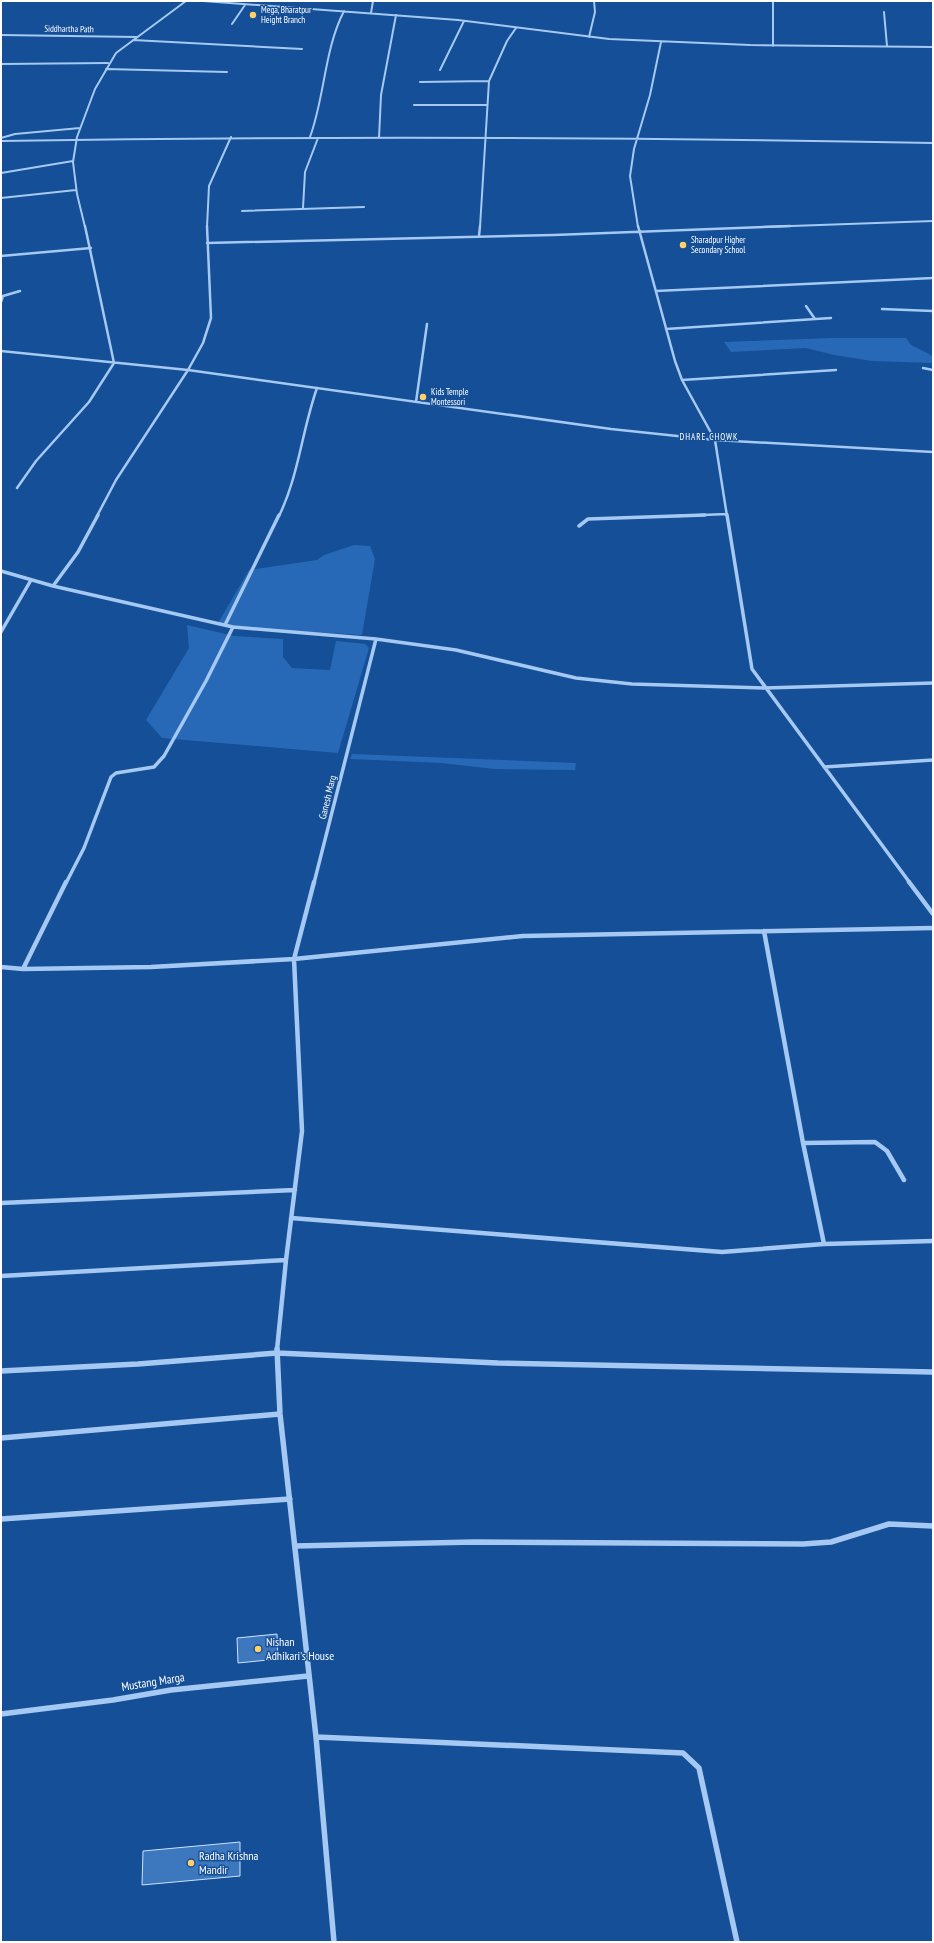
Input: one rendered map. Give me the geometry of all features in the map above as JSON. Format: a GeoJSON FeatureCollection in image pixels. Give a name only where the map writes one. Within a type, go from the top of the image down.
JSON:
{"type":"FeatureCollection","features":[{"type":"Feature","properties":{"kind":"street"},"geometry":{"type":"LineString","coordinates":[[17,488],[35,462],[79,414],[107,378],[114,363],[91,248],[76,190],[73,161],[80,128],[108,63],[116,53],[186,1]]}},
{"type":"Feature","properties":{"kind":"street"},"geometry":{"type":"LineString","coordinates":[[203,1],[464,21],[589,37],[661,42],[773,46],[933,47]]}},
{"type":"Feature","properties":{"kind":"street"},"geometry":{"type":"LineString","coordinates":[[279,8],[282,1]]}},
{"type":"Feature","properties":{"kind":"street"},"geometry":{"type":"LineString","coordinates":[[371,13],[373,1]]}},
{"type":"Feature","properties":{"kind":"street"},"geometry":{"type":"LineString","coordinates":[[589,37],[595,12],[594,1]]}},
{"type":"Feature","properties":{"kind":"street"},"geometry":{"type":"LineString","coordinates":[[773,1],[773,46]]}},
{"type":"Feature","properties":{"kind":"street"},"geometry":{"type":"LineString","coordinates":[[232,24],[245,5]]}},
{"type":"Feature","properties":{"kind":"street"},"geometry":{"type":"LineString","coordinates":[[310,138],[321,100],[332,44],[338,22],[344,11]]}},
{"type":"Feature","properties":{"kind":"street"},"geometry":{"type":"LineString","coordinates":[[884,12],[887,46]]}},
{"type":"Feature","properties":{"kind":"street"},"geometry":{"type":"LineString","coordinates":[[379,138],[381,95],[396,15]]}},
{"type":"Feature","properties":{"kind":"street"},"geometry":{"type":"LineString","coordinates":[[440,70],[464,21]]}},
{"type":"Feature","properties":{"kind":"street"},"geometry":{"type":"LineString","coordinates":[[479,236],[487,138],[489,81],[507,41],[516,28]]}},
{"type":"Feature","properties":{"kind":"street","name":"Siddhartha Path"},"geometry":{"type":"LineString","coordinates":[[1,35],[138,37]]}},
{"type":"Feature","properties":{"kind":"street"},"geometry":{"type":"LineString","coordinates":[[133,40],[302,49]]}},
{"type":"Feature","properties":{"kind":"street"},"geometry":{"type":"LineString","coordinates":[[661,42],[650,95],[637,138],[630,176],[639,232],[682,380],[715,440],[752,670],[933,914]]}},
{"type":"Feature","properties":{"kind":"street"},"geometry":{"type":"LineString","coordinates":[[1,64],[108,63]]}},
{"type":"Feature","properties":{"kind":"street"},"geometry":{"type":"LineString","coordinates":[[106,69],[227,72]]}},
{"type":"Feature","properties":{"kind":"street"},"geometry":{"type":"LineString","coordinates":[[420,82],[489,81]]}},
{"type":"Feature","properties":{"kind":"street"},"geometry":{"type":"LineString","coordinates":[[414,105],[487,105]]}},
{"type":"Feature","properties":{"kind":"street"},"geometry":{"type":"LineString","coordinates":[[1,138],[15,134],[80,128]]}},
{"type":"Feature","properties":{"kind":"street"},"geometry":{"type":"LineString","coordinates":[[53,586],[78,552],[116,480],[188,370],[203,343],[211,318],[207,243],[209,186],[231,137]]}},
{"type":"Feature","properties":{"kind":"street"},"geometry":{"type":"LineString","coordinates":[[1,141],[231,137],[637,138],[933,143]]}},
{"type":"Feature","properties":{"kind":"street"},"geometry":{"type":"LineString","coordinates":[[303,208],[302,185],[304,173],[318,138]]}},
{"type":"Feature","properties":{"kind":"street"},"geometry":{"type":"LineString","coordinates":[[1,173],[73,161]]}},
{"type":"Feature","properties":{"kind":"street"},"geometry":{"type":"LineString","coordinates":[[1,198],[76,190]]}},
{"type":"Feature","properties":{"kind":"street"},"geometry":{"type":"LineString","coordinates":[[242,211],[364,207]]}},
{"type":"Feature","properties":{"kind":"street"},"geometry":{"type":"LineString","coordinates":[[207,243],[639,232],[933,221]]}},
{"type":"Feature","properties":{"kind":"street"},"geometry":{"type":"LineString","coordinates":[[1,256],[91,248]]}},
{"type":"Feature","properties":{"kind":"street"},"geometry":{"type":"LineString","coordinates":[[656,291],[933,278]]}},
{"type":"Feature","properties":{"kind":"street"},"geometry":{"type":"LineString","coordinates":[[1,302],[3,296],[20,291]]}},
{"type":"Feature","properties":{"kind":"street"},"geometry":{"type":"LineString","coordinates":[[806,306],[815,319]]}},
{"type":"Feature","properties":{"kind":"street"},"geometry":{"type":"LineString","coordinates":[[882,309],[933,311]]}},
{"type":"Feature","properties":{"kind":"street"},"geometry":{"type":"LineString","coordinates":[[666,328],[831,318]]}},
{"type":"Feature","properties":{"kind":"street"},"geometry":{"type":"LineString","coordinates":[[416,402],[427,324]]}},
{"type":"Feature","properties":{"kind":"street"},"geometry":{"type":"LineString","coordinates":[[2,352],[188,370],[611,429],[715,440],[933,452]]}},
{"type":"Feature","properties":{"kind":"street"},"geometry":{"type":"LineString","coordinates":[[923,368],[933,370]]}},
{"type":"Feature","properties":{"kind":"street"},"geometry":{"type":"LineString","coordinates":[[682,380],[836,370]]}},
{"type":"Feature","properties":{"kind":"street"},"geometry":{"type":"LineString","coordinates":[[225,625],[288,496],[295,476],[307,417],[317,388]]}},
{"type":"Feature","properties":{"kind":"street"},"geometry":{"type":"LineString","coordinates":[[579,526],[588,519],[727,514]]}},
{"type":"Feature","properties":{"kind":"street"},"geometry":{"type":"LineString","coordinates":[[1,571],[53,586],[225,625],[376,639],[456,650],[576,678],[632,684],[765,688],[933,683]]}},
{"type":"Feature","properties":{"kind":"street"},"geometry":{"type":"LineString","coordinates":[[1,632],[31,580]]}},
{"type":"Feature","properties":{"kind":"street"},"geometry":{"type":"LineString","coordinates":[[23,969],[32,948],[84,848],[111,777],[116,773],[154,767],[164,756],[206,681],[234,626]]}},
{"type":"Feature","properties":{"kind":"street","name":"Ganesh Marg"},"geometry":{"type":"LineString","coordinates":[[334,1942],[316,1737],[280,1414],[277,1353],[286,1260],[302,1131],[294,959],[376,639]]}},
{"type":"Feature","properties":{"kind":"street"},"geometry":{"type":"LineString","coordinates":[[824,767],[933,760]]}},
{"type":"Feature","properties":{"kind":"street"},"geometry":{"type":"LineString","coordinates":[[1,967],[23,969],[151,967],[294,959],[523,936],[933,928]]}},
{"type":"Feature","properties":{"kind":"street"},"geometry":{"type":"LineString","coordinates":[[764,931],[803,1143],[824,1244]]}},
{"type":"Feature","properties":{"kind":"street"},"geometry":{"type":"LineString","coordinates":[[803,1143],[875,1142],[887,1151],[904,1180]]}},
{"type":"Feature","properties":{"kind":"street"},"geometry":{"type":"LineString","coordinates":[[1,1203],[295,1190]]}},
{"type":"Feature","properties":{"kind":"street"},"geometry":{"type":"LineString","coordinates":[[291,1218],[722,1252],[824,1244],[933,1240]]}},
{"type":"Feature","properties":{"kind":"street"},"geometry":{"type":"LineString","coordinates":[[1,1276],[286,1260]]}},
{"type":"Feature","properties":{"kind":"street"},"geometry":{"type":"LineString","coordinates":[[1,1371],[138,1364],[277,1353],[498,1363],[933,1372]]}},
{"type":"Feature","properties":{"kind":"street"},"geometry":{"type":"LineString","coordinates":[[1,1438],[280,1414]]}},
{"type":"Feature","properties":{"kind":"street"},"geometry":{"type":"LineString","coordinates":[[1,1519],[290,1499]]}},
{"type":"Feature","properties":{"kind":"street"},"geometry":{"type":"LineString","coordinates":[[295,1546],[474,1542],[803,1544],[831,1542],[889,1524],[933,1526]]}},
{"type":"Feature","properties":{"kind":"street","name":"Mustang Marga"},"geometry":{"type":"LineString","coordinates":[[1,1714],[113,1700],[171,1690],[308,1676]]}},
{"type":"Feature","properties":{"kind":"street"},"geometry":{"type":"LineString","coordinates":[[316,1737],[683,1753],[699,1768],[737,1942]]}},
{"type":"Feature","properties":{"kind":"shaded area"},"geometry":{"type":"Polygon","coordinates":[[[833,338],[906,338],[911,345],[933,356],[933,363],[872,361],[834,355],[806,348],[731,352],[724,342],[833,338]]]}},
{"type":"Feature","properties":{"kind":"shaded area"},"geometry":{"type":"Polygon","coordinates":[[[354,545],[370,546],[375,559],[362,635],[239,628],[218,623],[249,570],[317,560],[324,555],[354,545]]]}},
{"type":"Feature","properties":{"kind":"shaded area"},"geometry":{"type":"Polygon","coordinates":[[[187,625],[234,636],[283,639],[283,657],[292,668],[330,670],[336,641],[365,644],[369,648],[338,753],[162,738],[146,720],[189,648],[187,625]]]}},
{"type":"Feature","properties":{"kind":"shaded area"},"geometry":{"type":"Polygon","coordinates":[[[352,754],[576,763],[575,770],[494,769],[442,763],[350,759],[352,754]]]}},
{"type":"Feature","properties":{"kind":"building","name":"Nishan Adhikari's House"},"geometry":{"type":"Polygon","coordinates":[[[277,1634],[278,1659],[238,1663],[237,1638],[277,1634]]]}},
{"type":"Feature","properties":{"kind":"building","name":"Radha Krishna Mandir"},"geometry":{"type":"Polygon","coordinates":[[[240,1842],[240,1876],[142,1885],[143,1851],[240,1842]]]}},
{"type":"Feature","properties":{"kind":"place","name":"Mega, Bharatpur Height Branch"},"geometry":{"type":"Point","coordinates":[253,15]}},
{"type":"Feature","properties":{"kind":"place","name":"Sharadpur Higher Secondary School"},"geometry":{"type":"Point","coordinates":[683,245]}},
{"type":"Feature","properties":{"kind":"place","name":"Kids Temple Montessori"},"geometry":{"type":"Point","coordinates":[423,397]}},
{"type":"Feature","properties":{"kind":"place","name":"Nishan Adhikari's House"},"geometry":{"type":"Point","coordinates":[258,1649]}},
{"type":"Feature","properties":{"kind":"place","name":"Radha Krishna Mandir"},"geometry":{"type":"Point","coordinates":[191,1863]}},
{"type":"Feature","properties":{"kind":"district","name":"DHARE CHOWK"},"geometry":{"type":"Point","coordinates":[709,437]}}]}
